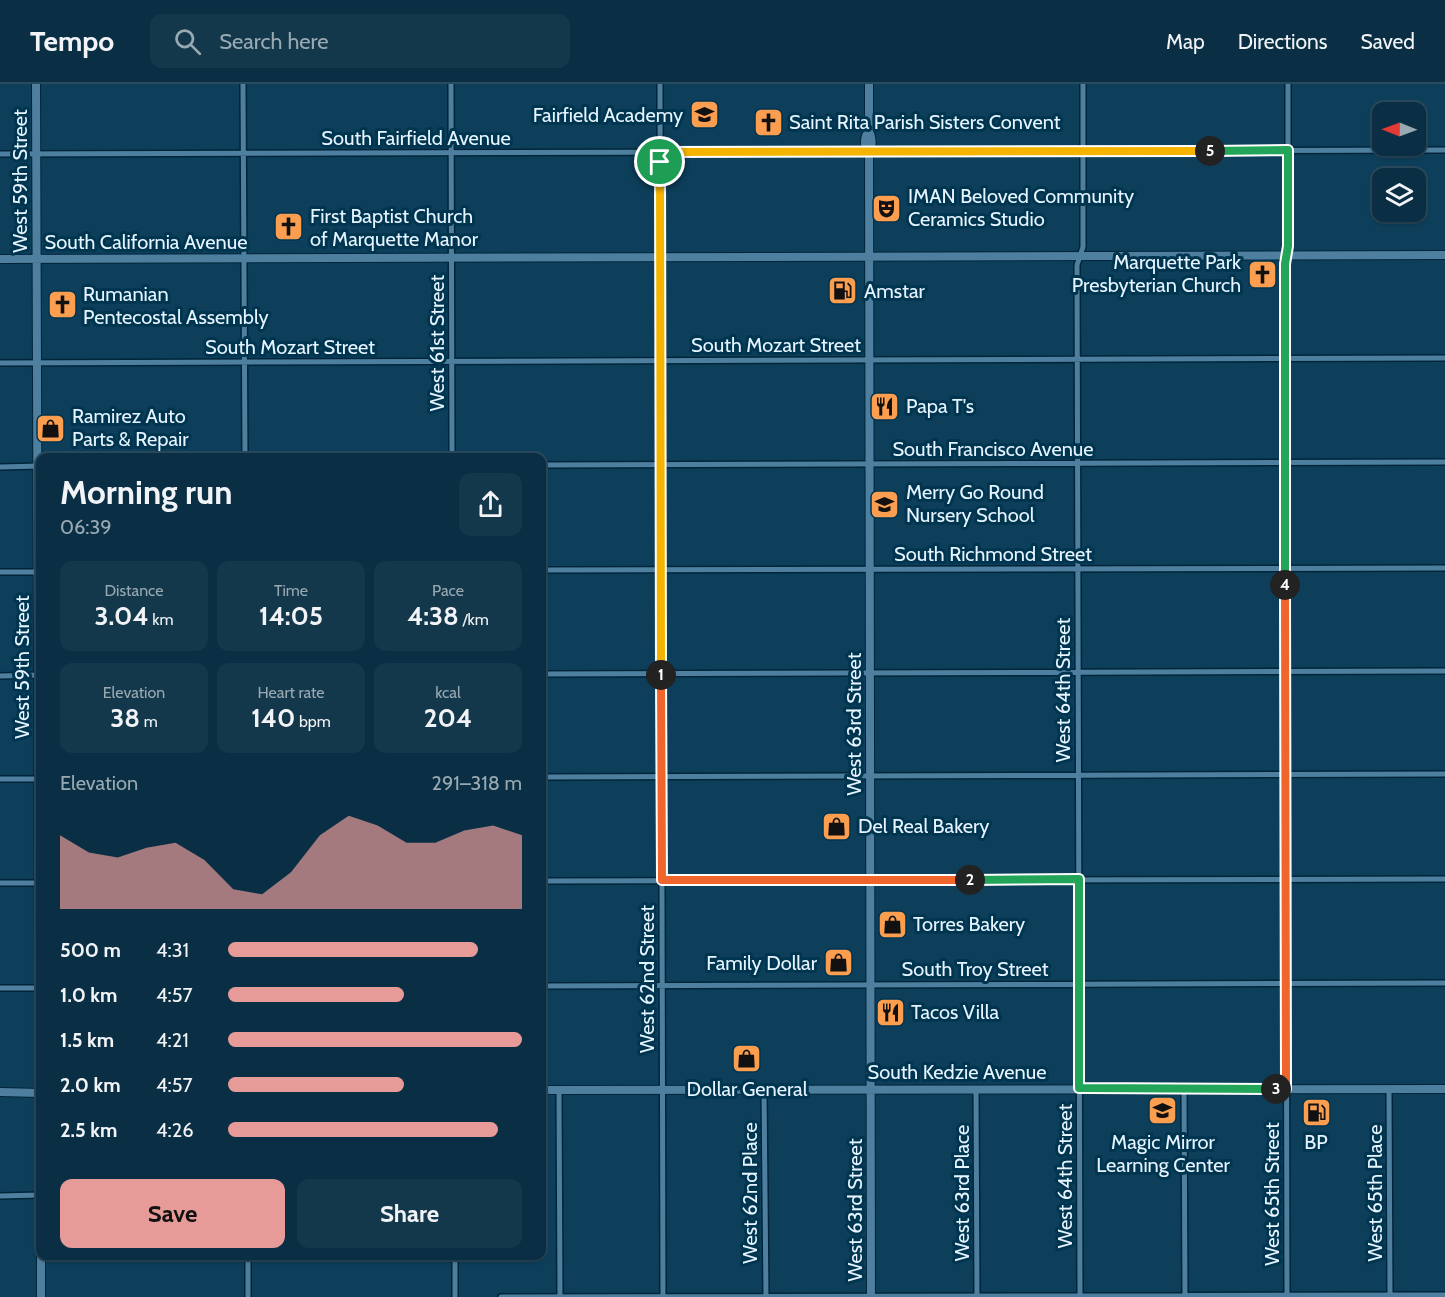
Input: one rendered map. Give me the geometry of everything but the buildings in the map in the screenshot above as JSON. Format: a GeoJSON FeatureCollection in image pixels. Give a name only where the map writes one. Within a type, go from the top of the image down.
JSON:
{"type":"FeatureCollection","features":[{"type":"Feature","properties":{"kind":"street","name":"West 59th Street"},"geometry":{"type":"LineString","coordinates":[[36,84],[39,453]]}},
{"type":"Feature","properties":{"kind":"street"},"geometry":{"type":"LineString","coordinates":[[243,84],[245,453]]}},
{"type":"Feature","properties":{"kind":"street","name":"West 61st Street"},"geometry":{"type":"LineString","coordinates":[[451,84],[452,453]]}},
{"type":"Feature","properties":{"kind":"street","name":"West 62nd Street"},"geometry":{"type":"LineString","coordinates":[[660,84],[663,1297]]}},
{"type":"Feature","properties":{"kind":"street","name":"West 63rd Street"},"geometry":{"type":"LineString","coordinates":[[869,84],[869,131],[865,136],[865,148],[869,152],[872,1297]]}},
{"type":"Feature","properties":{"kind":"street","name":"West 64th Street"},"geometry":{"type":"LineString","coordinates":[[1080,1296],[1077,265],[1083,247],[1083,84]]}},
{"type":"Feature","properties":{"kind":"street","name":"West 65th Street"},"geometry":{"type":"LineString","coordinates":[[1287,1296],[1285,264],[1288,246],[1288,84]]}},
{"type":"Feature","properties":{"kind":"street","name":"South Fairfield Avenue"},"geometry":{"type":"LineString","coordinates":[[0,154],[1445,150]]}},
{"type":"Feature","properties":{"kind":"street","name":"South California Avenue"},"geometry":{"type":"LineString","coordinates":[[0,259],[1445,255]]}},
{"type":"Feature","properties":{"kind":"street","name":"South Mozart Street"},"geometry":{"type":"LineString","coordinates":[[0,363],[1445,358]]}},
{"type":"Feature","properties":{"kind":"street","name":"South Francisco Avenue"},"geometry":{"type":"LineString","coordinates":[[546,465],[1445,462]]}},
{"type":"Feature","properties":{"kind":"street"},"geometry":{"type":"LineString","coordinates":[[0,467],[36,466]]}},
{"type":"Feature","properties":{"kind":"street","name":"South Richmond Street"},"geometry":{"type":"LineString","coordinates":[[546,570],[1445,568]]}},
{"type":"Feature","properties":{"kind":"street"},"geometry":{"type":"LineString","coordinates":[[0,572],[36,572]]}},
{"type":"Feature","properties":{"kind":"street"},"geometry":{"type":"LineString","coordinates":[[546,674],[1445,671]]}},
{"type":"Feature","properties":{"kind":"street"},"geometry":{"type":"LineString","coordinates":[[0,676],[36,675]]}},
{"type":"Feature","properties":{"kind":"street"},"geometry":{"type":"LineString","coordinates":[[546,777],[1445,774]]}},
{"type":"Feature","properties":{"kind":"street"},"geometry":{"type":"LineString","coordinates":[[0,779],[36,779]]}},
{"type":"Feature","properties":{"kind":"street"},"geometry":{"type":"LineString","coordinates":[[546,881],[1445,879]]}},
{"type":"Feature","properties":{"kind":"street"},"geometry":{"type":"LineString","coordinates":[[0,883],[36,883]]}},
{"type":"Feature","properties":{"kind":"street","name":"South Troy Street"},"geometry":{"type":"LineString","coordinates":[[546,986],[1445,983]]}},
{"type":"Feature","properties":{"kind":"street"},"geometry":{"type":"LineString","coordinates":[[0,988],[36,988]]}},
{"type":"Feature","properties":{"kind":"street","name":"West 63rd Place"},"geometry":{"type":"LineString","coordinates":[[976,1088],[977,1296]]}},
{"type":"Feature","properties":{"kind":"street"},"geometry":{"type":"LineString","coordinates":[[1184,1088],[1185,1296]]}},
{"type":"Feature","properties":{"kind":"street","name":"West 62nd Place"},"geometry":{"type":"LineString","coordinates":[[765,1089],[766,1297]]}},
{"type":"Feature","properties":{"kind":"street","name":"West 65th Place"},"geometry":{"type":"LineString","coordinates":[[1389,1089],[1390,1296]]}},
{"type":"Feature","properties":{"kind":"street","name":"South Kedzie Avenue"},"geometry":{"type":"LineString","coordinates":[[546,1090],[1445,1089]]}},
{"type":"Feature","properties":{"kind":"street"},"geometry":{"type":"LineString","coordinates":[[559,1090],[560,1297]]}},
{"type":"Feature","properties":{"kind":"street"},"geometry":{"type":"LineString","coordinates":[[0,1092],[36,1093]]}},
{"type":"Feature","properties":{"kind":"street"},"geometry":{"type":"LineString","coordinates":[[0,1196],[36,1196]]}},
{"type":"Feature","properties":{"kind":"street"},"geometry":{"type":"LineString","coordinates":[[40,1260],[41,1297]]}},
{"type":"Feature","properties":{"kind":"street"},"geometry":{"type":"LineString","coordinates":[[248,1260],[248,1297]]}},
{"type":"Feature","properties":{"kind":"street"},"geometry":{"type":"LineString","coordinates":[[455,1260],[455,1297]]}},
{"type":"Feature","properties":{"kind":"street"},"geometry":{"type":"LineString","coordinates":[[501,1297],[1390,1296],[1445,1294]]}},
{"type":"Feature","properties":{"kind":"place","name":"Fairfield Academy"},"geometry":{"type":"Point","coordinates":[704,115]}},
{"type":"Feature","properties":{"kind":"place","name":"Saint Rita Parish Sisters Convent"},"geometry":{"type":"Point","coordinates":[768,122]}},
{"type":"Feature","properties":{"kind":"place","name":"IMAN Beloved Community Ceramics Studio"},"geometry":{"type":"Point","coordinates":[887,208]}},
{"type":"Feature","properties":{"kind":"place","name":"First Baptist Church of Marquette Manor"},"geometry":{"type":"Point","coordinates":[289,227]}},
{"type":"Feature","properties":{"kind":"place","name":"Marquette Park Presbyterian Church"},"geometry":{"type":"Point","coordinates":[1262,274]}},
{"type":"Feature","properties":{"kind":"place","name":"Amstar"},"geometry":{"type":"Point","coordinates":[843,291]}},
{"type":"Feature","properties":{"kind":"place","name":"Rumanian Pentecostal Assembly"},"geometry":{"type":"Point","coordinates":[62,305]}},
{"type":"Feature","properties":{"kind":"place","name":"Papa T's"},"geometry":{"type":"Point","coordinates":[885,406]}},
{"type":"Feature","properties":{"kind":"place","name":"Ramirez Auto Parts & Repair"},"geometry":{"type":"Point","coordinates":[51,428]}},
{"type":"Feature","properties":{"kind":"place","name":"Merry Go Round Nursery School"},"geometry":{"type":"Point","coordinates":[885,504]}},
{"type":"Feature","properties":{"kind":"place","name":"Del Real Bakery"},"geometry":{"type":"Point","coordinates":[837,826]}},
{"type":"Feature","properties":{"kind":"place","name":"Torres Bakery"},"geometry":{"type":"Point","coordinates":[892,924]}},
{"type":"Feature","properties":{"kind":"place","name":"Family Dollar"},"geometry":{"type":"Point","coordinates":[838,963]}},
{"type":"Feature","properties":{"kind":"place","name":"Tacos Villa"},"geometry":{"type":"Point","coordinates":[890,1012]}},
{"type":"Feature","properties":{"kind":"place","name":"Dollar General"},"geometry":{"type":"Point","coordinates":[747,1058]}},
{"type":"Feature","properties":{"kind":"place","name":"Magic Mirror Learning Center"},"geometry":{"type":"Point","coordinates":[1163,1111]}},
{"type":"Feature","properties":{"kind":"place","name":"BP"},"geometry":{"type":"Point","coordinates":[1316,1112]}},
{"type":"Feature","properties":{"kind":"route"},"geometry":{"type":"LineString","coordinates":[[1288,150],[1288,246],[1285,264],[1286,1089],[1079,1088],[1079,879],[662,880],[660,162],[660,152],[1288,150]]}}]}
